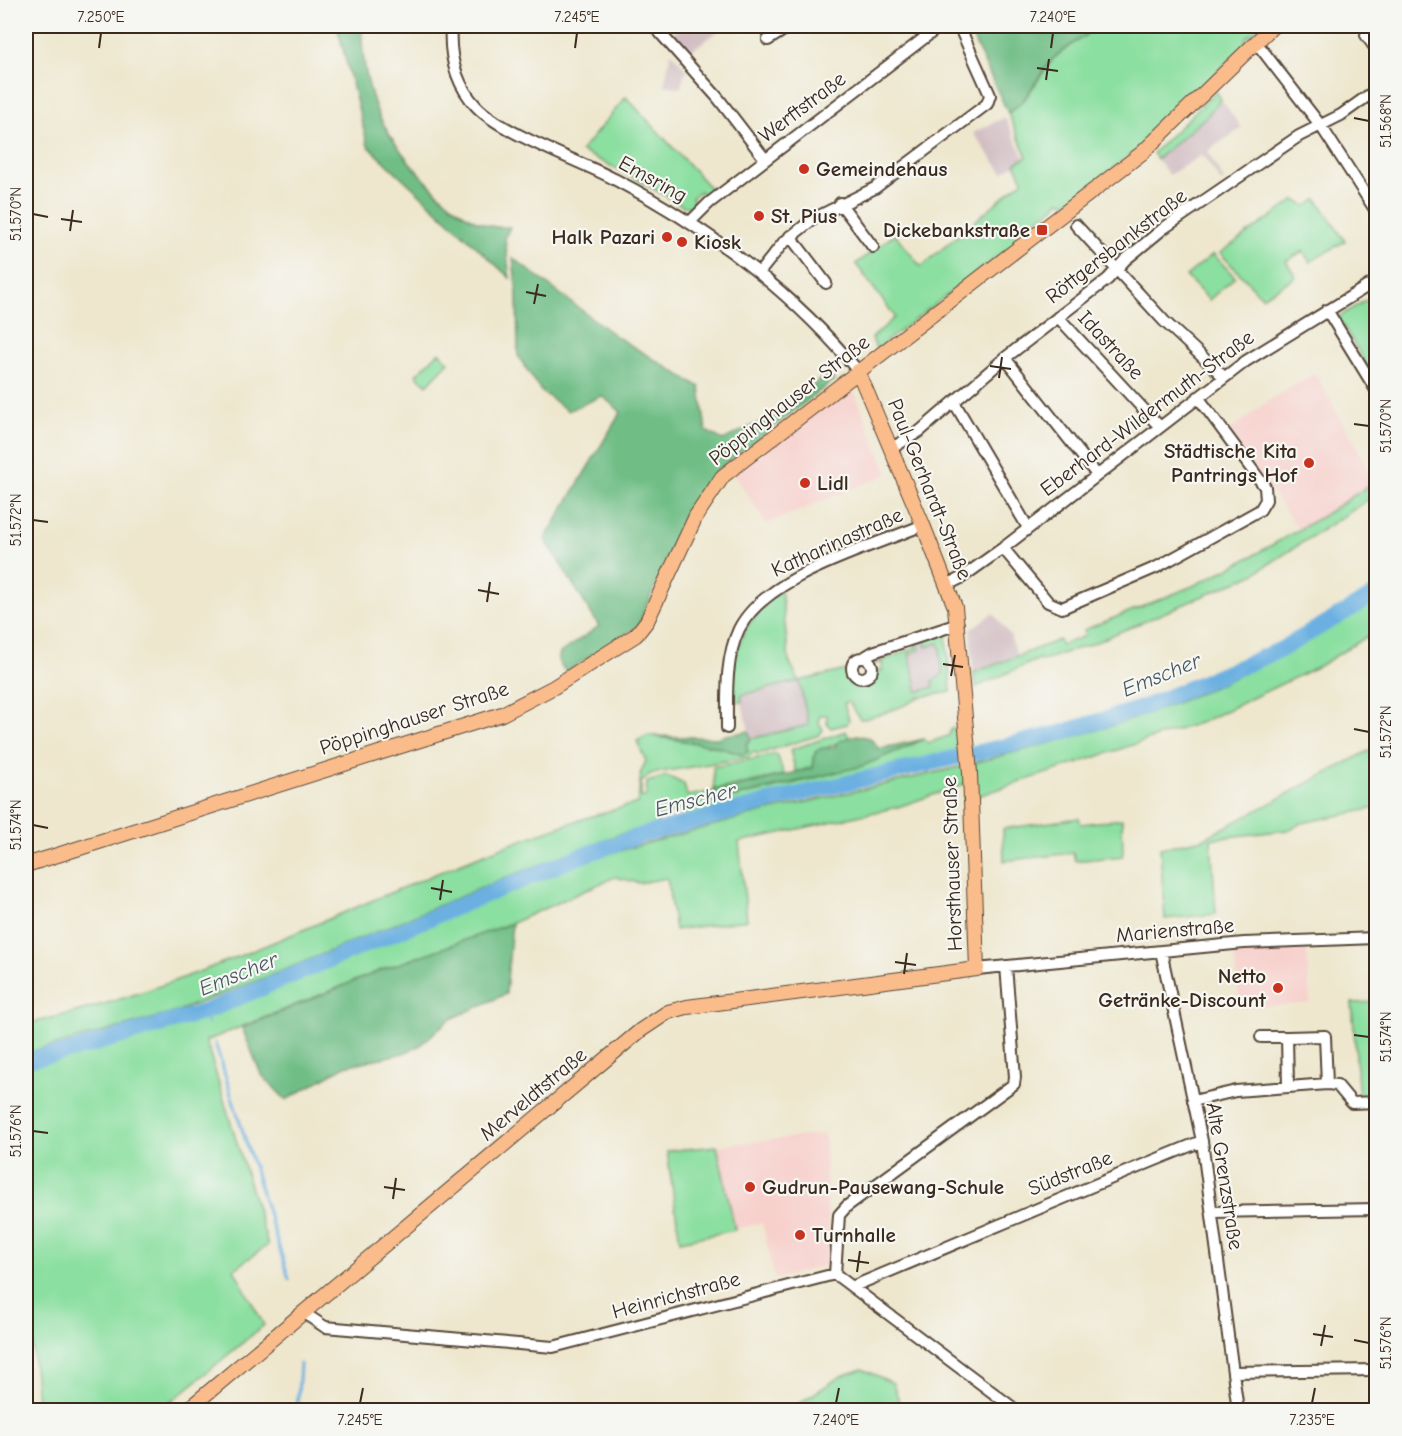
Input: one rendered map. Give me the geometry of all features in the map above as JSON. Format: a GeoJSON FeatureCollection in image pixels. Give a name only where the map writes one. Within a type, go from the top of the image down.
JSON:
{"type":"FeatureCollection","features":[{"type":"Feature","properties":{"kind":"main road","name":"Pöppinghauser Straße"},"geometry":{"type":"LineString","coordinates":[[26,865],[502,714],[554,687],[632,639],[641,629],[696,516],[723,476],[1142,153],[1273,26]]}},
{"type":"Feature","properties":{"kind":"main road","name":"Paul-Gerhardt-Straße"},"geometry":{"type":"LineString","coordinates":[[858,371],[892,448],[947,585],[957,624],[968,757]]}},
{"type":"Feature","properties":{"kind":"main road","name":"Horsthauser Straße"},"geometry":{"type":"LineString","coordinates":[[968,757],[977,969]]}},
{"type":"Feature","properties":{"kind":"main road","name":"Merveldtstraße"},"geometry":{"type":"LineString","coordinates":[[187,1410],[633,1037],[668,1012],[733,1000],[977,969]]}},
{"type":"Feature","properties":{"kind":"street","name":"Emsring"},"geometry":{"type":"LineString","coordinates":[[451,26],[450,45],[454,70],[466,94],[482,112],[505,127],[616,180],[690,222],[759,273],[804,314],[858,371]]}},
{"type":"Feature","properties":{"kind":"street"},"geometry":{"type":"LineString","coordinates":[[654,26],[718,98],[765,159]]}},
{"type":"Feature","properties":{"kind":"street"},"geometry":{"type":"LineString","coordinates":[[768,40],[790,26]]}},
{"type":"Feature","properties":{"kind":"street","name":"Werftstraße"},"geometry":{"type":"LineString","coordinates":[[690,222],[709,203],[765,159],[940,26]]}},
{"type":"Feature","properties":{"kind":"street"},"geometry":{"type":"LineString","coordinates":[[759,273],[790,236],[824,212],[867,192],[989,102],[990,95],[959,26]]}},
{"type":"Feature","properties":{"kind":"street"},"geometry":{"type":"LineString","coordinates":[[1377,27],[1366,35],[1377,49]]}},
{"type":"Feature","properties":{"kind":"street"},"geometry":{"type":"LineString","coordinates":[[1256,42],[1321,126],[1377,211]]}},
{"type":"Feature","properties":{"kind":"street","name":"Röttgersbankstraße"},"geometry":{"type":"LineString","coordinates":[[892,448],[920,431],[1005,358],[1116,271],[1171,224],[1299,136],[1321,126],[1377,90]]}},
{"type":"Feature","properties":{"kind":"street"},"geometry":{"type":"LineString","coordinates":[[840,203],[873,247]]}},
{"type":"Feature","properties":{"kind":"street"},"geometry":{"type":"LineString","coordinates":[[1076,225],[1116,271],[1224,377]]}},
{"type":"Feature","properties":{"kind":"street"},"geometry":{"type":"LineString","coordinates":[[790,236],[826,283]]}},
{"type":"Feature","properties":{"kind":"street","name":"Eberhard-Wildermuth-Straße"},"geometry":{"type":"LineString","coordinates":[[947,585],[961,579],[1003,548],[1027,526],[1224,377],[1377,280]]}},
{"type":"Feature","properties":{"kind":"street"},"geometry":{"type":"LineString","coordinates":[[1327,310],[1377,390]]}},
{"type":"Feature","properties":{"kind":"street","name":"Idastraße"},"geometry":{"type":"LineString","coordinates":[[1058,317],[1160,427]]}},
{"type":"Feature","properties":{"kind":"street"},"geometry":{"type":"LineString","coordinates":[[1005,358],[1096,475]]}},
{"type":"Feature","properties":{"kind":"street"},"geometry":{"type":"LineString","coordinates":[[1003,548],[1048,602],[1062,608],[1156,567],[1260,510],[1266,500],[1265,487],[1198,397]]}},
{"type":"Feature","properties":{"kind":"street"},"geometry":{"type":"LineString","coordinates":[[954,402],[1027,526]]}},
{"type":"Feature","properties":{"kind":"street","name":"Katharinastraße"},"geometry":{"type":"LineString","coordinates":[[727,728],[731,655],[738,630],[754,606],[781,585],[923,525]]}},
{"type":"Feature","properties":{"kind":"street"},"geometry":{"type":"LineString","coordinates":[[863,658],[873,652],[957,624]]}},
{"type":"Feature","properties":{"kind":"street","name":"Marienstraße"},"geometry":{"type":"LineString","coordinates":[[977,969],[1302,939],[1377,938]]}},
{"type":"Feature","properties":{"kind":"street","name":"Alte Grenzstraße"},"geometry":{"type":"LineString","coordinates":[[1161,951],[1202,1141],[1238,1410]]}},
{"type":"Feature","properties":{"kind":"street"},"geometry":{"type":"LineString","coordinates":[[1006,966],[1016,1077],[1014,1084],[847,1206],[839,1215],[837,1225],[835,1274],[854,1286],[1016,1410]]}},
{"type":"Feature","properties":{"kind":"street"},"geometry":{"type":"LineString","coordinates":[[1260,1037],[1325,1036],[1327,1084]]}},
{"type":"Feature","properties":{"kind":"street"},"geometry":{"type":"LineString","coordinates":[[1287,1037],[1288,1085]]}},
{"type":"Feature","properties":{"kind":"street"},"geometry":{"type":"LineString","coordinates":[[1193,1101],[1236,1091],[1288,1085],[1327,1084],[1337,1085],[1352,1103],[1377,1102]]}},
{"type":"Feature","properties":{"kind":"street","name":"Südstraße"},"geometry":{"type":"LineString","coordinates":[[854,1286],[989,1230],[1031,1209],[1202,1141]]}},
{"type":"Feature","properties":{"kind":"street"},"geometry":{"type":"LineString","coordinates":[[1213,1212],[1377,1209]]}},
{"type":"Feature","properties":{"kind":"street","name":"Heinrichstraße"},"geometry":{"type":"LineString","coordinates":[[304,1314],[325,1327],[553,1347],[835,1274]]}},
{"type":"Feature","properties":{"kind":"street"},"geometry":{"type":"LineString","coordinates":[[1234,1372],[1377,1370]]}},
{"type":"Feature","properties":{"kind":"shaded area"},"geometry":{"type":"Polygon","coordinates":[[[682,26],[721,26],[722,28],[687,54],[670,35],[682,26]]]}},
{"type":"Feature","properties":{"kind":"shaded area"},"geometry":{"type":"Polygon","coordinates":[[[671,52],[688,71],[684,74],[681,88],[664,85],[671,52]]]}},
{"type":"Feature","properties":{"kind":"shaded area"},"geometry":{"type":"Polygon","coordinates":[[[1221,99],[1242,128],[1209,150],[1209,155],[1224,180],[1221,182],[1205,158],[1200,156],[1169,175],[1157,159],[1207,116],[1221,99]]]}},
{"type":"Feature","properties":{"kind":"shaded area"},"geometry":{"type":"Polygon","coordinates":[[[1005,117],[1024,158],[1003,173],[973,133],[1005,117]]]}},
{"type":"Feature","properties":{"kind":"shaded area","name":"Städtische Kita Pantrings Hof"},"geometry":{"type":"Polygon","coordinates":[[[1315,373],[1376,481],[1299,530],[1228,432],[1267,402],[1315,373]]]}},
{"type":"Feature","properties":{"kind":"shaded area"},"geometry":{"type":"Polygon","coordinates":[[[845,391],[855,393],[888,474],[766,524],[734,474],[845,391]]]}},
{"type":"Feature","properties":{"kind":"shaded area"},"geometry":{"type":"Polygon","coordinates":[[[993,613],[1010,635],[1017,656],[973,673],[970,630],[993,613]]]}},
{"type":"Feature","properties":{"kind":"shaded area"},"geometry":{"type":"Polygon","coordinates":[[[924,639],[927,647],[939,643],[943,675],[935,687],[918,692],[909,654],[919,649],[917,641],[924,639]]]}},
{"type":"Feature","properties":{"kind":"shaded area"},"geometry":{"type":"Polygon","coordinates":[[[799,681],[809,725],[751,739],[740,695],[799,681]]]}},
{"type":"Feature","properties":{"kind":"shaded area"},"geometry":{"type":"Polygon","coordinates":[[[1307,949],[1310,1003],[1240,1008],[1234,954],[1307,949]]]}},
{"type":"Feature","properties":{"kind":"shaded area","name":"Gudrun-Pausewang-Schule"},"geometry":{"type":"Polygon","coordinates":[[[825,1134],[829,1262],[775,1279],[762,1223],[680,1241],[667,1151],[825,1134]]]}},
{"type":"Feature","properties":{"kind":"green space"},"geometry":{"type":"Polygon","coordinates":[[[337,26],[362,26],[364,59],[373,101],[385,126],[409,162],[441,196],[458,210],[491,226],[510,227],[505,238],[510,278],[368,146],[337,26]]]}},
{"type":"Feature","properties":{"kind":"green space"},"geometry":{"type":"Polygon","coordinates":[[[967,26],[1095,26],[1054,58],[1022,101],[1008,113],[967,26]]]}},
{"type":"Feature","properties":{"kind":"green space"},"geometry":{"type":"Polygon","coordinates":[[[1095,26],[1261,26],[1247,37],[1244,45],[1147,142],[1069,202],[1059,201],[1055,207],[1024,228],[1026,231],[1014,244],[876,349],[872,338],[895,317],[856,264],[895,234],[921,267],[1023,180],[1015,163],[1027,157],[1008,113],[1025,99],[1053,59],[1095,26]]]}},
{"type":"Feature","properties":{"kind":"green space"},"geometry":{"type":"Polygon","coordinates":[[[1216,91],[1221,99],[1207,116],[1157,159],[1153,153],[1216,91]]]}},
{"type":"Feature","properties":{"kind":"green space"},"geometry":{"type":"Polygon","coordinates":[[[626,97],[713,191],[705,197],[700,191],[692,198],[696,204],[690,207],[683,206],[581,151],[626,97]]]}},
{"type":"Feature","properties":{"kind":"green space"},"geometry":{"type":"Polygon","coordinates":[[[1317,199],[1345,241],[1310,262],[1303,251],[1286,261],[1296,277],[1262,297],[1220,253],[1295,200],[1307,206],[1317,199]]]}},
{"type":"Feature","properties":{"kind":"green space"},"geometry":{"type":"Polygon","coordinates":[[[1213,254],[1235,277],[1209,300],[1186,276],[1213,254]]]}},
{"type":"Feature","properties":{"kind":"green space"},"geometry":{"type":"Polygon","coordinates":[[[513,258],[617,337],[700,387],[706,431],[723,440],[787,409],[827,373],[834,380],[718,470],[687,511],[638,626],[566,672],[558,661],[560,653],[599,626],[545,539],[621,412],[602,396],[568,411],[541,391],[518,356],[517,295],[513,258]]]}},
{"type":"Feature","properties":{"kind":"green space"},"geometry":{"type":"Polygon","coordinates":[[[1376,294],[1376,381],[1338,317],[1376,294]]]}},
{"type":"Feature","properties":{"kind":"green space"},"geometry":{"type":"Polygon","coordinates":[[[439,352],[449,362],[427,385],[416,375],[439,352]]]}},
{"type":"Feature","properties":{"kind":"green space"},"geometry":{"type":"Polygon","coordinates":[[[1376,481],[1376,493],[1361,505],[1252,575],[1094,643],[1041,661],[1039,659],[976,687],[973,673],[1059,640],[1061,645],[1085,636],[1084,630],[1193,586],[1247,559],[1321,517],[1376,481]]]}},
{"type":"Feature","properties":{"kind":"green space"},"geometry":{"type":"Polygon","coordinates":[[[781,589],[789,661],[799,681],[741,695],[742,702],[736,701],[732,687],[734,663],[741,638],[754,618],[781,589]]]}},
{"type":"Feature","properties":{"kind":"green space"},"geometry":{"type":"Polygon","coordinates":[[[1376,601],[1376,631],[1321,665],[1202,722],[975,797],[974,763],[1114,725],[1182,700],[1281,654],[1376,601]]]}},
{"type":"Feature","properties":{"kind":"green space"},"geometry":{"type":"Polygon","coordinates":[[[946,633],[951,692],[919,697],[901,707],[865,719],[860,719],[849,702],[844,703],[849,720],[847,724],[831,728],[827,724],[827,715],[821,715],[818,720],[823,730],[819,735],[759,754],[753,752],[749,757],[650,774],[641,783],[641,797],[646,797],[647,782],[667,776],[684,784],[687,796],[711,792],[709,803],[791,784],[872,761],[924,739],[928,743],[948,736],[952,728],[961,730],[963,752],[685,818],[683,809],[656,817],[658,825],[620,834],[510,876],[287,969],[170,1014],[26,1053],[26,1024],[105,1004],[182,978],[258,949],[484,854],[560,826],[638,803],[641,772],[646,761],[637,741],[648,735],[714,746],[743,755],[748,752],[746,744],[750,739],[809,725],[799,681],[846,670],[854,681],[866,682],[876,671],[882,671],[882,662],[875,664],[875,656],[878,662],[915,648],[914,642],[917,641],[920,650],[909,654],[918,692],[934,687],[933,681],[943,674],[941,650],[939,643],[926,647],[924,638],[946,633]]]}},
{"type":"Feature","properties":{"kind":"green space"},"geometry":{"type":"Polygon","coordinates":[[[749,731],[751,739],[746,745],[748,751],[743,755],[714,746],[654,736],[720,738],[749,731]]]}},
{"type":"Feature","properties":{"kind":"green space"},"geometry":{"type":"Polygon","coordinates":[[[846,731],[849,738],[815,752],[813,767],[796,772],[790,750],[846,731]]]}},
{"type":"Feature","properties":{"kind":"green space"},"geometry":{"type":"Polygon","coordinates":[[[857,735],[870,738],[879,749],[924,739],[863,766],[709,803],[709,796],[716,789],[733,788],[813,768],[815,752],[822,748],[833,748],[841,740],[857,735]]]}},
{"type":"Feature","properties":{"kind":"green space"},"geometry":{"type":"Polygon","coordinates":[[[1376,747],[1376,808],[1302,823],[1288,830],[1211,839],[1216,914],[1165,919],[1160,848],[1203,839],[1376,747]]]}},
{"type":"Feature","properties":{"kind":"green space"},"geometry":{"type":"Polygon","coordinates":[[[777,754],[784,775],[714,790],[713,767],[777,754]]]}},
{"type":"Feature","properties":{"kind":"green space"},"geometry":{"type":"Polygon","coordinates":[[[964,766],[965,784],[898,807],[739,842],[747,920],[675,930],[667,878],[639,883],[615,877],[512,923],[379,971],[206,1041],[268,1245],[234,1269],[264,1325],[161,1410],[85,1410],[37,1404],[29,1300],[26,1300],[26,1066],[142,1037],[210,1014],[593,858],[755,814],[964,766]]]}},
{"type":"Feature","properties":{"kind":"green space"},"geometry":{"type":"Polygon","coordinates":[[[1079,818],[1081,824],[1122,819],[1123,856],[1075,861],[1073,853],[1004,861],[1003,829],[1079,818]]]}},
{"type":"Feature","properties":{"kind":"green space"},"geometry":{"type":"Polygon","coordinates":[[[512,923],[506,994],[449,1020],[419,1046],[404,1053],[345,1066],[286,1100],[261,1074],[242,1028],[379,971],[512,923]]]}},
{"type":"Feature","properties":{"kind":"green space"},"geometry":{"type":"Polygon","coordinates":[[[1376,1002],[1376,1099],[1359,1099],[1352,1003],[1376,1002]]]}},
{"type":"Feature","properties":{"kind":"green space"},"geometry":{"type":"Polygon","coordinates":[[[717,1146],[735,1230],[680,1241],[667,1151],[717,1146]]]}},
{"type":"Feature","properties":{"kind":"green space"},"geometry":{"type":"Polygon","coordinates":[[[862,1369],[893,1383],[902,1410],[789,1410],[841,1376],[862,1369]]]}},
{"type":"Feature","properties":{"kind":"waterway","name":"Emscher"},"geometry":{"type":"LineString","coordinates":[[26,1060],[70,1051],[204,1012],[575,858],[642,835],[791,796],[1060,733],[1142,708],[1280,650],[1376,594]]}},
{"type":"Feature","properties":{"kind":"waterway"},"geometry":{"type":"LineString","coordinates":[[204,1012],[208,1023]]}},
{"type":"Feature","properties":{"kind":"waterway"},"geometry":{"type":"LineString","coordinates":[[215,1043],[289,1279]]}},
{"type":"Feature","properties":{"kind":"waterway"},"geometry":{"type":"LineString","coordinates":[[297,1410],[300,1364]]}},
{"type":"Feature","properties":{"kind":"place","name":"Gemeindehaus"},"geometry":{"type":"Point","coordinates":[804,169]}},
{"type":"Feature","properties":{"kind":"place","name":"St. Pius"},"geometry":{"type":"Point","coordinates":[759,216]}},
{"type":"Feature","properties":{"kind":"place","name":"Dickebankstraße"},"geometry":{"type":"Point","coordinates":[1042,230]}},
{"type":"Feature","properties":{"kind":"place","name":"Halk Pazari"},"geometry":{"type":"Point","coordinates":[667,237]}},
{"type":"Feature","properties":{"kind":"place","name":"Kiosk"},"geometry":{"type":"Point","coordinates":[682,242]}},
{"type":"Feature","properties":{"kind":"place","name":"Städtische Kita Pantrings Hof"},"geometry":{"type":"Point","coordinates":[1309,463]}},
{"type":"Feature","properties":{"kind":"place","name":"Lidl"},"geometry":{"type":"Point","coordinates":[805,483]}},
{"type":"Feature","properties":{"kind":"place","name":"Netto Getränke-Discount"},"geometry":{"type":"Point","coordinates":[1278,988]}},
{"type":"Feature","properties":{"kind":"place","name":"Gudrun-Pausewang-Schule"},"geometry":{"type":"Point","coordinates":[750,1187]}},
{"type":"Feature","properties":{"kind":"place","name":"Turnhalle"},"geometry":{"type":"Point","coordinates":[800,1235]}}]}
